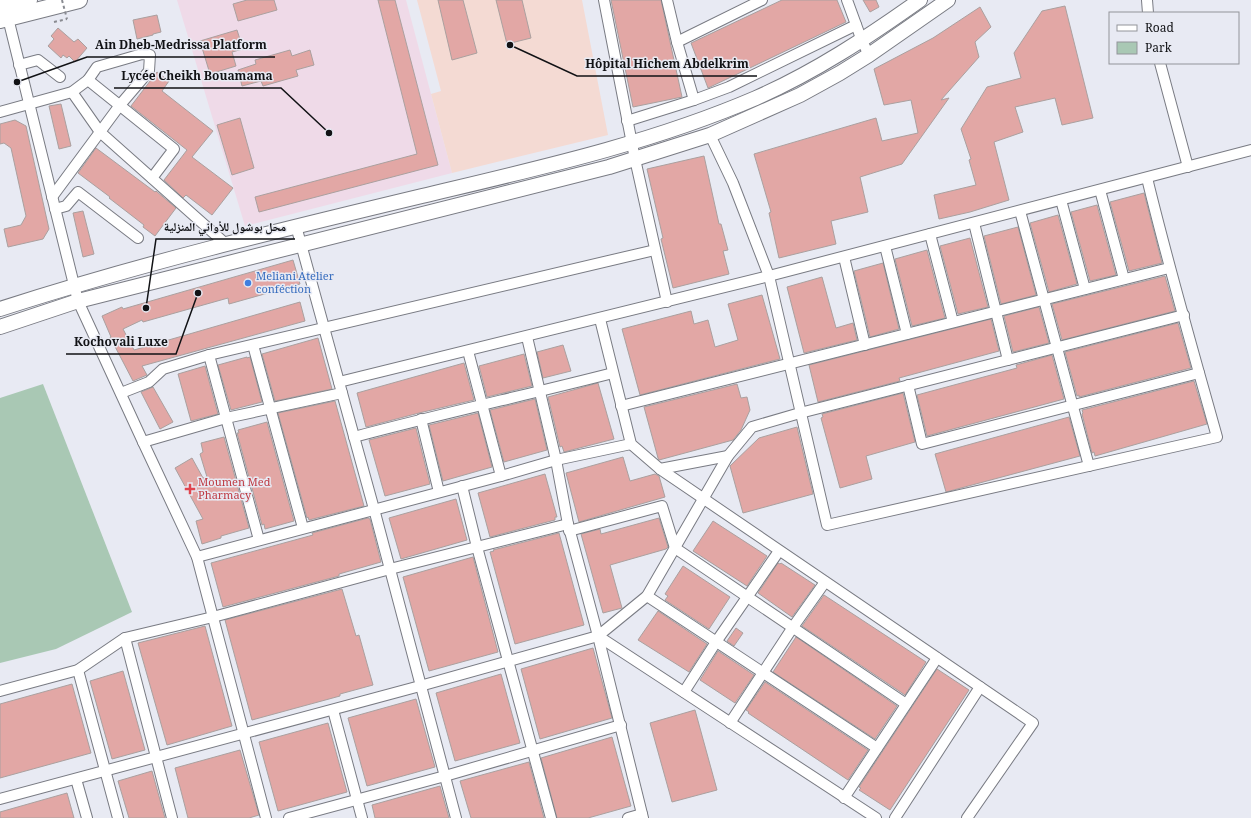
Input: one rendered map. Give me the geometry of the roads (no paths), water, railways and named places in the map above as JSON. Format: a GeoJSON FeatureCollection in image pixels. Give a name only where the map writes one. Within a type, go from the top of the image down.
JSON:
{"type":"FeatureCollection","features":[{"type":"Feature","properties":{"kind":"main road"},"geometry":{"type":"LineString","coordinates":[[3,10],[29,0]]}},
{"type":"Feature","properties":{"kind":"main road"},"geometry":{"type":"LineString","coordinates":[[3,10],[79,0]]}},
{"type":"Feature","properties":{"kind":"main road"},"geometry":{"type":"LineString","coordinates":[[0,309],[74,285],[296,226],[577,158],[631,143],[710,117],[757,97],[834,58],[862,41],[920,0]]}},
{"type":"Feature","properties":{"kind":"main road"},"geometry":{"type":"LineString","coordinates":[[0,327],[78,301],[635,159],[710,135],[800,95],[840,74],[948,0]]}},
{"type":"Feature","properties":{"kind":"street"},"geometry":{"type":"LineString","coordinates":[[604,0],[631,143],[667,302]]}},
{"type":"Feature","properties":{"kind":"street"},"geometry":{"type":"LineString","coordinates":[[667,0],[677,42],[694,100]]}},
{"type":"Feature","properties":{"kind":"street"},"geometry":{"type":"LineString","coordinates":[[677,42],[762,0]]}},
{"type":"Feature","properties":{"kind":"street"},"geometry":{"type":"LineString","coordinates":[[847,0],[862,41],[869,55]]}},
{"type":"Feature","properties":{"kind":"street"},"geometry":{"type":"LineString","coordinates":[[1147,0],[1148,12]]}},
{"type":"Feature","properties":{"kind":"street"},"geometry":{"type":"LineString","coordinates":[[3,10],[19,65],[78,301],[197,556],[266,818]]}},
{"type":"Feature","properties":{"kind":"street"},"geometry":{"type":"LineString","coordinates":[[627,121],[694,100],[729,87],[856,25]]}},
{"type":"Feature","properties":{"kind":"street"},"geometry":{"type":"LineString","coordinates":[[0,112],[72,92],[88,80],[97,67],[142,54],[150,55],[149,71],[120,105],[52,197]]}},
{"type":"Feature","properties":{"kind":"street"},"geometry":{"type":"LineString","coordinates":[[19,65],[38,60],[60,77]]}},
{"type":"Feature","properties":{"kind":"street"},"geometry":{"type":"LineString","coordinates":[[1160,64],[1188,167]]}},
{"type":"Feature","properties":{"kind":"street"},"geometry":{"type":"LineString","coordinates":[[88,80],[174,149],[152,178]]}},
{"type":"Feature","properties":{"kind":"street"},"geometry":{"type":"LineString","coordinates":[[72,92],[100,132],[227,245]]}},
{"type":"Feature","properties":{"kind":"street"},"geometry":{"type":"LineString","coordinates":[[710,135],[733,183],[769,276],[827,525],[1217,437],[1184,315],[1169,268],[1147,178]]}},
{"type":"Feature","properties":{"kind":"street"},"geometry":{"type":"LineString","coordinates":[[339,382],[600,319],[844,257],[1251,150]]}},
{"type":"Feature","properties":{"kind":"street"},"geometry":{"type":"LineString","coordinates":[[1100,190],[1124,279]]}},
{"type":"Feature","properties":{"kind":"street"},"geometry":{"type":"LineString","coordinates":[[55,209],[66,206],[78,192],[138,238]]}},
{"type":"Feature","properties":{"kind":"street"},"geometry":{"type":"LineString","coordinates":[[1061,200],[1085,289]]}},
{"type":"Feature","properties":{"kind":"street"},"geometry":{"type":"LineString","coordinates":[[1020,211],[1089,466]]}},
{"type":"Feature","properties":{"kind":"street"},"geometry":{"type":"LineString","coordinates":[[974,223],[1008,360]]}},
{"type":"Feature","properties":{"kind":"street"},"geometry":{"type":"LineString","coordinates":[[296,226],[374,509],[456,818]]}},
{"type":"Feature","properties":{"kind":"street"},"geometry":{"type":"LineString","coordinates":[[930,234],[954,322]]}},
{"type":"Feature","properties":{"kind":"street"},"geometry":{"type":"LineString","coordinates":[[885,246],[907,334]]}},
{"type":"Feature","properties":{"kind":"street"},"geometry":{"type":"LineString","coordinates":[[121,393],[149,382],[162,369],[209,355],[655,250]]}},
{"type":"Feature","properties":{"kind":"street"},"geometry":{"type":"LineString","coordinates":[[844,257],[865,345]]}},
{"type":"Feature","properties":{"kind":"street"},"geometry":{"type":"LineString","coordinates":[[621,406],[1169,268]]}},
{"type":"Feature","properties":{"kind":"street"},"geometry":{"type":"LineString","coordinates":[[0,799],[333,710],[598,636],[647,596],[728,456],[752,427],[908,385],[1184,315]]}},
{"type":"Feature","properties":{"kind":"street"},"geometry":{"type":"LineString","coordinates":[[600,319],[631,444],[660,469],[703,499],[1033,723],[967,818]]}},
{"type":"Feature","properties":{"kind":"street"},"geometry":{"type":"LineString","coordinates":[[527,337],[541,391],[556,460],[568,527],[621,725],[642,816],[628,818]]}},
{"type":"Feature","properties":{"kind":"street"},"geometry":{"type":"LineString","coordinates":[[253,345],[304,528]]}},
{"type":"Feature","properties":{"kind":"street"},"geometry":{"type":"LineString","coordinates":[[468,351],[501,476]]}},
{"type":"Feature","properties":{"kind":"street"},"geometry":{"type":"LineString","coordinates":[[209,355],[259,540]]}},
{"type":"Feature","properties":{"kind":"street"},"geometry":{"type":"LineString","coordinates":[[354,437],[481,404],[613,373]]}},
{"type":"Feature","properties":{"kind":"street"},"geometry":{"type":"LineString","coordinates":[[908,385],[922,444],[1199,373]]}},
{"type":"Feature","properties":{"kind":"street"},"geometry":{"type":"LineString","coordinates":[[143,442],[226,418],[342,393]]}},
{"type":"Feature","properties":{"kind":"street"},"geometry":{"type":"LineString","coordinates":[[422,419],[439,492]]}},
{"type":"Feature","properties":{"kind":"street"},"geometry":{"type":"LineString","coordinates":[[197,556],[501,476],[556,460],[631,444]]}},
{"type":"Feature","properties":{"kind":"street"},"geometry":{"type":"LineString","coordinates":[[660,469],[728,456]]}},
{"type":"Feature","properties":{"kind":"street"},"geometry":{"type":"LineString","coordinates":[[462,486],[477,547],[551,818]]}},
{"type":"Feature","properties":{"kind":"street"},"geometry":{"type":"LineString","coordinates":[[0,691],[78,670],[126,638],[213,617],[477,547],[662,506],[675,548],[906,704]]}},
{"type":"Feature","properties":{"kind":"street"},"geometry":{"type":"LineString","coordinates":[[684,692],[716,642],[779,551]]}},
{"type":"Feature","properties":{"kind":"street"},"geometry":{"type":"LineString","coordinates":[[730,723],[793,627],[826,582]]}},
{"type":"Feature","properties":{"kind":"street"},"geometry":{"type":"LineString","coordinates":[[647,596],[877,748]]}},
{"type":"Feature","properties":{"kind":"street"},"geometry":{"type":"LineString","coordinates":[[598,636],[876,818]]}},
{"type":"Feature","properties":{"kind":"street"},"geometry":{"type":"LineString","coordinates":[[126,638],[172,818]]}},
{"type":"Feature","properties":{"kind":"street"},"geometry":{"type":"LineString","coordinates":[[844,798],[937,658]]}},
{"type":"Feature","properties":{"kind":"street"},"geometry":{"type":"LineString","coordinates":[[78,670],[118,818]]}},
{"type":"Feature","properties":{"kind":"street"},"geometry":{"type":"LineString","coordinates":[[895,818],[980,687]]}},
{"type":"Feature","properties":{"kind":"street"},"geometry":{"type":"LineString","coordinates":[[333,710],[362,818]]}},
{"type":"Feature","properties":{"kind":"street"},"geometry":{"type":"LineString","coordinates":[[289,818],[444,776],[621,725]]}},
{"type":"Feature","properties":{"kind":"street"},"geometry":{"type":"LineString","coordinates":[[76,779],[87,818]]}},
{"type":"Feature","properties":{"kind":"place","name":"Hôpital Hichem Abdelkrim"},"geometry":{"type":"Point","coordinates":[510,45]}},
{"type":"Feature","properties":{"kind":"place","name":"Ain Dheb-Medrissa Platform"},"geometry":{"type":"Point","coordinates":[17,82]}},
{"type":"Feature","properties":{"kind":"place","name":"Lycée Cheikh Bouamama"},"geometry":{"type":"Point","coordinates":[329,133]}},
{"type":"Feature","properties":{"kind":"place","name":"Meliani Atelier conféction"},"geometry":{"type":"Point","coordinates":[248,283]}},
{"type":"Feature","properties":{"kind":"place","name":"Kochovali Luxe"},"geometry":{"type":"Point","coordinates":[198,293]}},
{"type":"Feature","properties":{"kind":"place","name":"محل بوشول للأواني المنزلية"},"geometry":{"type":"Point","coordinates":[146,308]}},
{"type":"Feature","properties":{"kind":"place","name":"Moumen Med Pharmacy"},"geometry":{"type":"Point","coordinates":[190,489]}}]}
